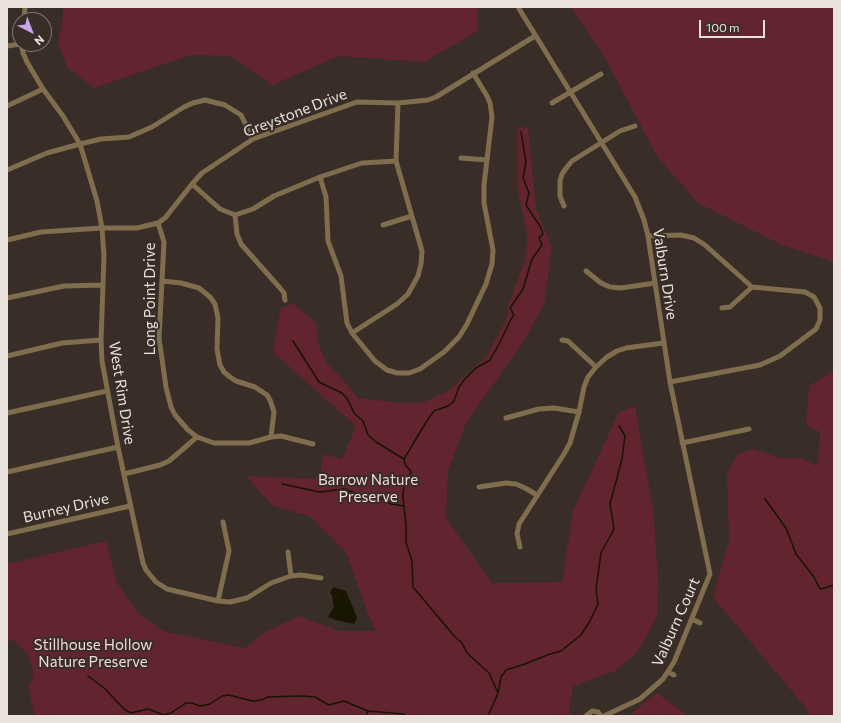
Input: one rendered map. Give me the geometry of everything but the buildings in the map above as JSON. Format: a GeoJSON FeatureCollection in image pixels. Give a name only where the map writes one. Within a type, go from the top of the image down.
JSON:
{"type":"FeatureCollection","features":[{"type":"Feature","properties":{"kind":"street","name":"Valburn Drive"},"geometry":{"type":"LineString","coordinates":[[518,7],[635,197],[644,220],[648,236],[670,382],[710,574]]}},
{"type":"Feature","properties":{"kind":"street","name":"Greystone Drive"},"geometry":{"type":"LineString","coordinates":[[7,240],[41,232],[102,228],[137,228],[158,223],[165,218],[192,184],[202,174],[214,164],[253,139],[357,102],[398,103],[428,100],[436,97],[535,36]]}},
{"type":"Feature","properties":{"kind":"street","name":"West Rim Drive"},"geometry":{"type":"LineString","coordinates":[[23,52],[43,89],[63,116],[80,144],[97,201],[102,228],[104,256],[102,285],[102,361],[130,506],[143,563],[149,575],[160,586],[167,590],[218,601],[230,602],[247,598],[275,581],[291,576],[301,575],[321,578]]}},
{"type":"Feature","properties":{"kind":"street"},"geometry":{"type":"LineString","coordinates":[[320,177],[326,197],[328,241],[341,276],[347,323],[352,333],[375,361],[387,370],[397,373],[409,373],[420,370],[444,352],[459,337],[467,324],[486,284],[492,264],[493,250],[484,202],[484,185],[492,126],[491,110],[487,96],[473,73]]}},
{"type":"Feature","properties":{"kind":"street"},"geometry":{"type":"LineString","coordinates":[[552,102],[601,74]]}},
{"type":"Feature","properties":{"kind":"street"},"geometry":{"type":"LineString","coordinates":[[7,106],[43,89]]}},
{"type":"Feature","properties":{"kind":"street"},"geometry":{"type":"LineString","coordinates":[[7,170],[41,156],[80,144],[101,139],[129,137],[152,127],[184,107],[205,100],[225,105],[238,113],[246,123],[253,139]]}},
{"type":"Feature","properties":{"kind":"street"},"geometry":{"type":"LineString","coordinates":[[352,333],[397,304],[408,294],[414,284],[421,264],[422,251],[396,161],[398,103]]}},
{"type":"Feature","properties":{"kind":"street"},"geometry":{"type":"LineString","coordinates":[[564,206],[560,196],[562,174],[572,161],[620,131],[635,126]]}},
{"type":"Feature","properties":{"kind":"street"},"geometry":{"type":"LineString","coordinates":[[461,158],[487,160]]}},
{"type":"Feature","properties":{"kind":"street"},"geometry":{"type":"LineString","coordinates":[[192,184],[220,209],[235,215],[253,209],[274,196],[320,177],[362,163],[396,161]]}},
{"type":"Feature","properties":{"kind":"street"},"geometry":{"type":"LineString","coordinates":[[235,215],[237,234],[241,244],[280,288],[284,294],[285,300]]}},
{"type":"Feature","properties":{"kind":"street"},"geometry":{"type":"LineString","coordinates":[[383,225],[412,216]]}},
{"type":"Feature","properties":{"kind":"street","name":"Long Point Drive"},"geometry":{"type":"LineString","coordinates":[[158,223],[164,242],[159,338],[166,387],[171,407],[175,415],[196,437],[214,443],[249,443],[281,436],[313,444]]}},
{"type":"Feature","properties":{"kind":"street"},"geometry":{"type":"LineString","coordinates":[[648,236],[681,235],[694,238],[705,245],[732,271],[752,287],[805,292],[814,298],[820,308],[820,320],[816,329],[780,356],[760,365],[670,382]]}},
{"type":"Feature","properties":{"kind":"street"},"geometry":{"type":"LineString","coordinates":[[586,271],[601,284],[610,287],[621,288],[655,283]]}},
{"type":"Feature","properties":{"kind":"street"},"geometry":{"type":"LineString","coordinates":[[162,282],[181,283],[199,288],[215,304],[218,318],[217,349],[220,365],[224,372],[236,381],[255,387],[267,395],[274,412],[271,437]]}},
{"type":"Feature","properties":{"kind":"street"},"geometry":{"type":"LineString","coordinates":[[7,298],[64,286],[102,285]]}},
{"type":"Feature","properties":{"kind":"street"},"geometry":{"type":"LineString","coordinates":[[722,308],[730,307],[752,287]]}},
{"type":"Feature","properties":{"kind":"street"},"geometry":{"type":"LineString","coordinates":[[7,356],[62,343],[101,340]]}},
{"type":"Feature","properties":{"kind":"street"},"geometry":{"type":"LineString","coordinates":[[562,340],[568,341],[596,367]]}},
{"type":"Feature","properties":{"kind":"street"},"geometry":{"type":"LineString","coordinates":[[520,547],[517,534],[519,524],[570,443],[579,412],[584,387],[588,377],[607,357],[617,351],[626,348],[664,343]]}},
{"type":"Feature","properties":{"kind":"street"},"geometry":{"type":"LineString","coordinates":[[7,413],[107,391]]}},
{"type":"Feature","properties":{"kind":"street"},"geometry":{"type":"LineString","coordinates":[[506,418],[539,409],[554,408],[579,412]]}},
{"type":"Feature","properties":{"kind":"street"},"geometry":{"type":"LineString","coordinates":[[682,443],[749,429]]}},
{"type":"Feature","properties":{"kind":"street"},"geometry":{"type":"LineString","coordinates":[[124,474],[170,461],[196,437]]}},
{"type":"Feature","properties":{"kind":"street"},"geometry":{"type":"LineString","coordinates":[[7,472],[118,447]]}},
{"type":"Feature","properties":{"kind":"street"},"geometry":{"type":"LineString","coordinates":[[479,487],[506,483],[516,484],[537,495]]}},
{"type":"Feature","properties":{"kind":"street","name":"Burney Drive"},"geometry":{"type":"LineString","coordinates":[[7,534],[130,506]]}},
{"type":"Feature","properties":{"kind":"street"},"geometry":{"type":"LineString","coordinates":[[218,601],[229,552],[223,522]]}},
{"type":"Feature","properties":{"kind":"street"},"geometry":{"type":"LineString","coordinates":[[288,552],[291,576]]}},
{"type":"Feature","properties":{"kind":"street","name":"Valburn Court"},"geometry":{"type":"LineString","coordinates":[[586,716],[589,712],[595,711],[602,716],[640,700],[656,687],[668,672],[692,620],[710,574]]}},
{"type":"Feature","properties":{"kind":"street"},"geometry":{"type":"LineString","coordinates":[[692,620],[700,623]]}},
{"type":"Feature","properties":{"kind":"street"},"geometry":{"type":"LineString","coordinates":[[668,672],[674,676]]}},
{"type":"Feature","properties":{"kind":"green space"},"geometry":{"type":"Polygon","coordinates":[[[63,7],[477,7],[479,30],[424,62],[339,56],[272,85],[231,56],[191,55],[94,88],[67,67],[58,43],[63,17],[63,7]]]}},
{"type":"Feature","properties":{"kind":"green space"},"geometry":{"type":"Polygon","coordinates":[[[571,7],[834,7],[834,262],[782,245],[698,203],[657,156],[603,54],[571,7]]]}},
{"type":"Feature","properties":{"kind":"green space"},"geometry":{"type":"Polygon","coordinates":[[[528,127],[536,209],[552,247],[544,305],[521,345],[466,423],[448,470],[446,518],[492,583],[562,582],[573,511],[619,412],[635,406],[654,515],[658,584],[657,617],[637,653],[615,671],[573,686],[569,710],[570,716],[35,716],[28,687],[34,675],[29,655],[13,640],[7,641],[7,564],[106,541],[117,583],[139,614],[163,631],[244,648],[267,631],[299,616],[338,631],[376,631],[367,611],[346,552],[310,516],[273,506],[246,476],[320,479],[323,454],[342,459],[356,426],[273,352],[281,307],[286,307],[293,303],[316,323],[318,343],[326,362],[358,398],[400,403],[425,402],[448,391],[487,356],[508,316],[508,307],[525,260],[528,239],[518,191],[517,128],[528,127]]]}},
{"type":"Feature","properties":{"kind":"green space"},"geometry":{"type":"Polygon","coordinates":[[[834,370],[834,716],[807,716],[807,709],[713,597],[729,540],[727,474],[738,454],[753,449],[780,458],[804,459],[816,466],[818,465],[820,432],[806,425],[809,386],[834,370]]]}},
{"type":"Feature","properties":{"kind":"green space"},"geometry":{"type":"Polygon","coordinates":[[[657,693],[688,716],[633,716],[633,712],[657,693]]]}},
{"type":"Feature","properties":{"kind":"shaded area"},"geometry":{"type":"Polygon","coordinates":[[[333,587],[346,591],[357,618],[354,624],[328,617],[334,607],[332,595],[330,593],[333,587]]]}},
{"type":"Feature","properties":{"kind":"waterway"},"geometry":{"type":"LineString","coordinates":[[498,693],[489,673],[467,653],[462,643],[455,637],[413,587],[412,561],[406,542],[403,497],[404,485],[411,472],[405,464],[404,459],[434,411],[448,406],[454,401],[459,387],[465,379],[476,368],[490,360],[514,315],[510,308],[523,289],[532,259],[542,245],[539,238],[543,234],[541,228],[526,205],[529,193],[523,178],[526,162],[521,132]]}},
{"type":"Feature","properties":{"kind":"waterway"},"geometry":{"type":"LineString","coordinates":[[293,341],[319,382],[342,393],[348,400],[354,413],[363,421],[368,435],[376,442],[404,459]]}},
{"type":"Feature","properties":{"kind":"waterway"},"geometry":{"type":"LineString","coordinates":[[488,716],[498,693],[501,677],[506,670],[561,651],[581,635],[598,604],[596,589],[601,553],[614,529],[610,504],[622,459],[625,436],[619,426]]}},
{"type":"Feature","properties":{"kind":"waterway"},"geometry":{"type":"LineString","coordinates":[[282,484],[320,492],[344,489],[361,495],[377,496],[391,504],[404,506]]}},
{"type":"Feature","properties":{"kind":"waterway"},"geometry":{"type":"LineString","coordinates":[[765,499],[786,528],[796,554],[814,577],[819,587],[821,589],[834,585]]}},
{"type":"Feature","properties":{"kind":"waterway"},"geometry":{"type":"LineString","coordinates":[[88,676],[104,688],[124,709],[131,713],[148,709],[164,715],[171,713],[186,703],[192,703],[200,706],[210,704],[222,696],[229,695],[252,701],[262,700],[268,697],[315,697],[329,705],[344,701],[368,711],[403,714],[407,716]]}},
{"type":"Feature","properties":{"kind":"waterway"},"geometry":{"type":"LineString","coordinates":[[366,716],[368,711]]}},
{"type":"Feature","properties":{"kind":"park label","name":"Barrow Nature Preserve"},"geometry":{"type":"Point","coordinates":[368,488]}},
{"type":"Feature","properties":{"kind":"park label","name":"Stillhouse Hollow Nature Preserve"},"geometry":{"type":"Point","coordinates":[93,654]}}]}
